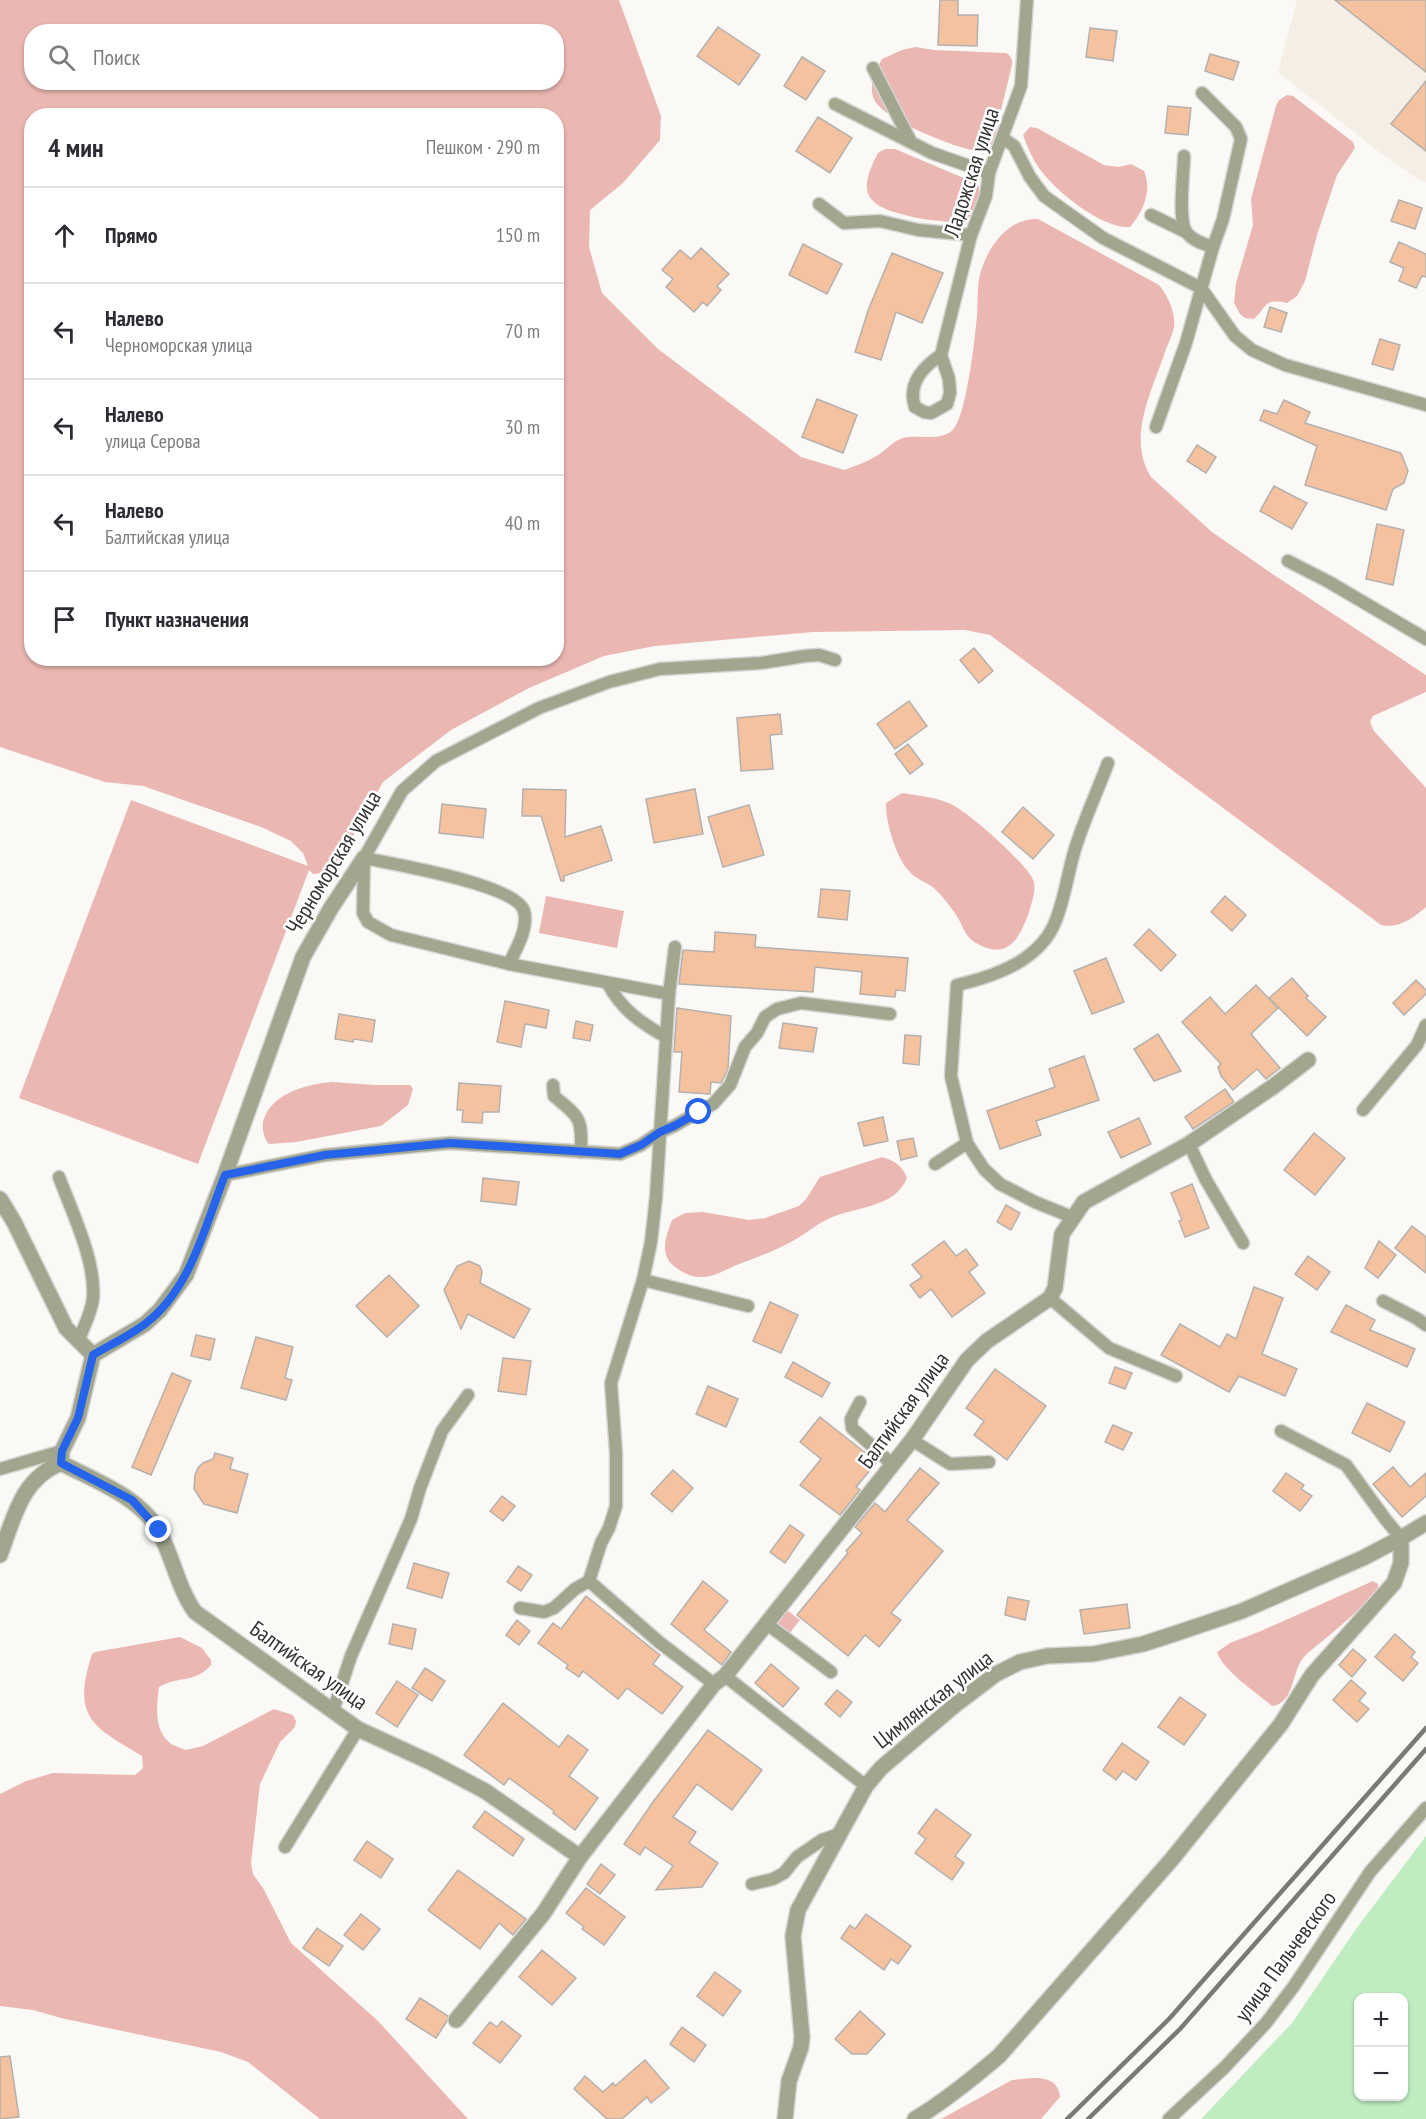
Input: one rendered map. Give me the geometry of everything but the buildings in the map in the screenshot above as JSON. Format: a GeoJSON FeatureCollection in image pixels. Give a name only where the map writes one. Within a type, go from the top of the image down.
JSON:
{"type":"FeatureCollection","features":[{"type":"Feature","properties":{"kind":"street","name":"Черноморская улица"},"geometry":{"type":"LineString","coordinates":[[93,1355],[145,1324],[186,1275],[225,1175],[303,957],[331,908],[364,858]]}},
{"type":"Feature","properties":{"kind":"street"},"geometry":{"type":"LineString","coordinates":[[1050,1298],[1054,1288],[1062,1234],[1084,1202],[1189,1144],[1308,1060]]}},
{"type":"Feature","properties":{"kind":"street"},"geometry":{"type":"LineString","coordinates":[[0,1199],[14,1222],[66,1328],[93,1355],[78,1418],[62,1457],[35,1479],[22,1495],[0,1555]]}},
{"type":"Feature","properties":{"kind":"street","name":"Балтийская улица"},"geometry":{"type":"LineString","coordinates":[[456,2020],[543,1914],[580,1857],[719,1680],[767,1624],[893,1465],[967,1360],[987,1341],[1050,1298]]}},
{"type":"Feature","properties":{"kind":"street","name":"Балтийская улица"},"geometry":{"type":"LineString","coordinates":[[62,1457],[132,1500],[159,1530],[180,1585],[195,1612],[358,1729],[432,1763],[484,1791],[580,1857]]}},
{"type":"Feature","properties":{"kind":"street","name":"Цимлянская улица"},"geometry":{"type":"LineString","coordinates":[[785,2119],[789,2081],[801,2047],[802,2037],[794,1936],[798,1910],[866,1785],[881,1768],[955,1705],[996,1674],[1020,1662],[1047,1656],[1093,1654],[1143,1644],[1242,1611],[1363,1558],[1426,1522]]}},
{"type":"Feature","properties":{"kind":"street"},"geometry":{"type":"LineString","coordinates":[[915,2119],[973,2079],[999,2056],[1172,1859],[1281,1724],[1312,1674],[1394,1583],[1401,1563],[1401,1538]]}},
{"type":"Feature","properties":{"kind":"lane","name":"Ладожская улица"},"geometry":{"type":"LineString","coordinates":[[941,355],[971,236],[986,196],[989,173],[1021,86],[1027,0]]}},
{"type":"Feature","properties":{"kind":"lane"},"geometry":{"type":"LineString","coordinates":[[873,68],[911,142]]}},
{"type":"Feature","properties":{"kind":"lane"},"geometry":{"type":"LineString","coordinates":[[1156,427],[1186,343],[1223,219],[1241,139],[1236,126],[1202,93]]}},
{"type":"Feature","properties":{"kind":"lane"},"geometry":{"type":"LineString","coordinates":[[835,104],[932,153],[989,173]]}},
{"type":"Feature","properties":{"kind":"lane"},"geometry":{"type":"LineString","coordinates":[[1003,138],[1014,146],[1030,177],[1044,196],[1103,238],[1201,288],[1235,336],[1252,350],[1285,365],[1426,405]]}},
{"type":"Feature","properties":{"kind":"lane"},"geometry":{"type":"LineString","coordinates":[[1184,156],[1183,220],[1186,232]]}},
{"type":"Feature","properties":{"kind":"lane"},"geometry":{"type":"LineString","coordinates":[[819,204],[844,223],[879,221],[918,230],[971,236]]}},
{"type":"Feature","properties":{"kind":"lane"},"geometry":{"type":"LineString","coordinates":[[1151,215],[1213,247]]}},
{"type":"Feature","properties":{"kind":"lane"},"geometry":{"type":"LineString","coordinates":[[1288,561],[1329,582],[1426,639]]}},
{"type":"Feature","properties":{"kind":"lane","name":"Черноморская улица"},"geometry":{"type":"LineString","coordinates":[[364,858],[402,791],[436,761],[539,708],[609,682],[660,669],[761,663],[805,656],[819,656],[835,660]]}},
{"type":"Feature","properties":{"kind":"lane"},"geometry":{"type":"LineString","coordinates":[[1072,1217],[1000,1184],[984,1169],[967,1143],[951,1076],[957,985],[1013,966],[1033,953],[1046,936],[1056,921],[1076,847],[1108,763]]}},
{"type":"Feature","properties":{"kind":"lane"},"geometry":{"type":"LineString","coordinates":[[509,964],[524,929],[524,911],[517,900],[495,889],[450,876],[364,858],[363,913],[368,921],[391,935],[509,964],[669,994]]}},
{"type":"Feature","properties":{"kind":"lane"},"geometry":{"type":"LineString","coordinates":[[520,1608],[544,1612],[554,1608],[575,1589],[589,1581],[616,1506],[616,1454],[611,1383],[643,1280],[651,1242],[669,994],[675,947]]}},
{"type":"Feature","properties":{"kind":"lane"},"geometry":{"type":"LineString","coordinates":[[608,984],[618,1002],[628,1012],[642,1024],[666,1037]]}},
{"type":"Feature","properties":{"kind":"lane"},"geometry":{"type":"LineString","coordinates":[[225,1175],[325,1155],[450,1143],[620,1154],[641,1145],[660,1132],[713,1104],[721,1097],[730,1085],[745,1047],[757,1033],[765,1017],[777,1009],[801,1003],[890,1014]]}},
{"type":"Feature","properties":{"kind":"lane"},"geometry":{"type":"LineString","coordinates":[[1363,1110],[1417,1045],[1426,1025]]}},
{"type":"Feature","properties":{"kind":"lane"},"geometry":{"type":"LineString","coordinates":[[553,1085],[554,1096],[580,1121],[581,1152]]}},
{"type":"Feature","properties":{"kind":"lane"},"geometry":{"type":"LineString","coordinates":[[935,1164],[967,1143]]}},
{"type":"Feature","properties":{"kind":"lane"},"geometry":{"type":"LineString","coordinates":[[1189,1144],[1206,1180],[1243,1243]]}},
{"type":"Feature","properties":{"kind":"lane"},"geometry":{"type":"LineString","coordinates":[[59,1177],[88,1260],[93,1286],[93,1299],[78,1342]]}},
{"type":"Feature","properties":{"kind":"lane"},"geometry":{"type":"LineString","coordinates":[[643,1280],[748,1306]]}},
{"type":"Feature","properties":{"kind":"lane"},"geometry":{"type":"LineString","coordinates":[[1050,1298],[1109,1348],[1176,1376]]}},
{"type":"Feature","properties":{"kind":"lane"},"geometry":{"type":"LineString","coordinates":[[1383,1300],[1416,1317],[1426,1325]]}},
{"type":"Feature","properties":{"kind":"lane"},"geometry":{"type":"LineString","coordinates":[[333,1711],[351,1656],[411,1519],[420,1488],[442,1431],[468,1395]]}},
{"type":"Feature","properties":{"kind":"lane"},"geometry":{"type":"LineString","coordinates":[[860,1402],[851,1419],[852,1428],[893,1465]]}},
{"type":"Feature","properties":{"kind":"lane"},"geometry":{"type":"LineString","coordinates":[[1281,1431],[1346,1465],[1401,1538]]}},
{"type":"Feature","properties":{"kind":"lane"},"geometry":{"type":"LineString","coordinates":[[912,1440],[950,1464],[989,1462]]}},
{"type":"Feature","properties":{"kind":"lane"},"geometry":{"type":"LineString","coordinates":[[0,1469],[62,1457]]}},
{"type":"Feature","properties":{"kind":"lane"},"geometry":{"type":"LineString","coordinates":[[589,1581],[659,1642],[719,1680],[866,1785]]}},
{"type":"Feature","properties":{"kind":"lane"},"geometry":{"type":"LineString","coordinates":[[767,1624],[831,1672]]}},
{"type":"Feature","properties":{"kind":"lane"},"geometry":{"type":"LineString","coordinates":[[285,1847],[358,1729]]}},
{"type":"Feature","properties":{"kind":"lane","name":"улица Пальчевского"},"geometry":{"type":"LineString","coordinates":[[1169,2119],[1225,2067],[1266,2023],[1294,1986],[1370,1872],[1426,1808]]}},
{"type":"Feature","properties":{"kind":"lane"},"geometry":{"type":"LineString","coordinates":[[752,1884],[773,1879],[784,1873],[797,1857],[822,1840],[839,1834]]}},
{"type":"Feature","properties":{"kind":"shaded area"},"geometry":{"type":"Polygon","coordinates":[[[0,0],[619,0],[661,116],[660,140],[623,183],[590,210],[589,247],[602,293],[658,349],[801,457],[844,470],[882,453],[903,438],[940,436],[955,427],[967,390],[980,274],[994,244],[1000,236],[1017,223],[1038,219],[1159,285],[1171,305],[1174,328],[1149,397],[1141,429],[1144,462],[1151,477],[1212,532],[1426,675],[1426,692],[1373,716],[1370,722],[1374,731],[1426,788],[1426,907],[1411,919],[1400,924],[1381,925],[990,635],[965,630],[813,632],[655,646],[604,656],[529,688],[451,730],[383,782],[346,849],[333,867],[323,873],[313,874],[309,870],[198,1164],[19,1098],[131,800],[308,866],[303,853],[291,841],[261,827],[143,786],[105,782],[0,747],[0,0]]]}},
{"type":"Feature","properties":{"kind":"shaded area"},"geometry":{"type":"Polygon","coordinates":[[[1297,0],[1426,0],[1426,182],[1421,181],[1375,149],[1278,72],[1297,0]]]}},
{"type":"Feature","properties":{"kind":"shaded area"},"geometry":{"type":"Polygon","coordinates":[[[916,47],[1006,53],[1010,56],[1012,66],[993,143],[990,146],[977,151],[967,149],[920,131],[890,115],[874,99],[873,78],[882,59],[902,50],[916,47]]]}},
{"type":"Feature","properties":{"kind":"shaded area"},"geometry":{"type":"Polygon","coordinates":[[[1287,95],[1293,96],[1353,142],[1355,148],[1337,175],[1317,235],[1305,281],[1297,296],[1287,303],[1270,302],[1254,319],[1245,318],[1234,303],[1236,283],[1253,225],[1251,199],[1276,106],[1279,100],[1287,95]]]}},
{"type":"Feature","properties":{"kind":"shaded area"},"geometry":{"type":"Polygon","coordinates":[[[1030,127],[1037,128],[1104,165],[1119,167],[1131,164],[1144,171],[1147,193],[1143,207],[1130,227],[1106,222],[1093,215],[1067,197],[1046,177],[1034,160],[1023,135],[1030,127]]]}},
{"type":"Feature","properties":{"kind":"shaded area"},"geometry":{"type":"Polygon","coordinates":[[[885,149],[895,149],[978,184],[979,194],[976,204],[966,221],[960,223],[908,216],[888,210],[871,199],[867,185],[868,175],[878,153],[885,149]]]}},
{"type":"Feature","properties":{"kind":"shaded area"},"geometry":{"type":"Polygon","coordinates":[[[902,793],[939,800],[959,809],[997,840],[1030,874],[1034,882],[1034,892],[1030,909],[1018,937],[1005,948],[997,950],[987,948],[973,941],[941,896],[904,865],[892,838],[886,810],[886,803],[902,793]]]}},
{"type":"Feature","properties":{"kind":"shaded area"},"geometry":{"type":"Polygon","coordinates":[[[546,896],[624,911],[617,948],[539,933],[546,896]]]}},
{"type":"Feature","properties":{"kind":"shaded area"},"geometry":{"type":"Polygon","coordinates":[[[332,1082],[410,1085],[413,1089],[408,1105],[381,1126],[296,1142],[269,1144],[264,1134],[263,1122],[273,1104],[290,1092],[311,1085],[332,1082]]]}},
{"type":"Feature","properties":{"kind":"shaded area"},"geometry":{"type":"Polygon","coordinates":[[[882,1157],[898,1164],[907,1178],[893,1196],[883,1201],[828,1219],[783,1246],[713,1275],[699,1277],[686,1274],[669,1261],[665,1244],[672,1220],[685,1213],[703,1212],[749,1220],[765,1218],[799,1206],[820,1177],[882,1157]]]}},
{"type":"Feature","properties":{"kind":"shaded area"},"geometry":{"type":"Polygon","coordinates":[[[1373,1581],[1378,1584],[1375,1596],[1303,1658],[1289,1693],[1279,1704],[1272,1706],[1233,1674],[1220,1659],[1217,1652],[1230,1643],[1373,1581]]]}},
{"type":"Feature","properties":{"kind":"shaded area"},"geometry":{"type":"Polygon","coordinates":[[[787,1610],[800,1620],[789,1634],[776,1623],[787,1610]]]}},
{"type":"Feature","properties":{"kind":"shaded area"},"geometry":{"type":"Polygon","coordinates":[[[180,1637],[202,1648],[211,1660],[211,1665],[199,1675],[159,1687],[157,1716],[160,1730],[169,1742],[186,1750],[203,1746],[274,1709],[293,1715],[296,1721],[295,1727],[280,1742],[260,1784],[251,1863],[253,1874],[263,1888],[291,1943],[378,2021],[468,2119],[320,2119],[248,2062],[221,2052],[33,2010],[0,2006],[0,1794],[26,1781],[53,1773],[135,1775],[143,1768],[142,1756],[98,1727],[90,1717],[86,1706],[84,1692],[92,1654],[180,1637]]]}},
{"type":"Feature","properties":{"kind":"shaded area"},"geometry":{"type":"Polygon","coordinates":[[[1426,1836],[1426,2119],[1201,2119],[1292,2023],[1356,1929],[1426,1836]]]}},
{"type":"Feature","properties":{"kind":"shaded area"},"geometry":{"type":"Polygon","coordinates":[[[1032,2078],[1050,2081],[1059,2091],[1060,2097],[1041,2119],[941,2119],[1012,2080],[1032,2078]]]}},
{"type":"Feature","properties":{"kind":"railway"},"geometry":{"type":"LineString","coordinates":[[1067,2119],[1169,2019],[1426,1728]]}},
{"type":"Feature","properties":{"kind":"railway"},"geometry":{"type":"LineString","coordinates":[[1088,2119],[1180,2029],[1426,1749]]}},
{"type":"Feature","properties":{"kind":"route"},"geometry":{"type":"LineString","coordinates":[[159,1530],[132,1500],[61,1463],[62,1451],[78,1418],[93,1355],[145,1324],[186,1275],[225,1175],[325,1155],[450,1143],[620,1154],[641,1145],[660,1132],[699,1112]]}}]}
